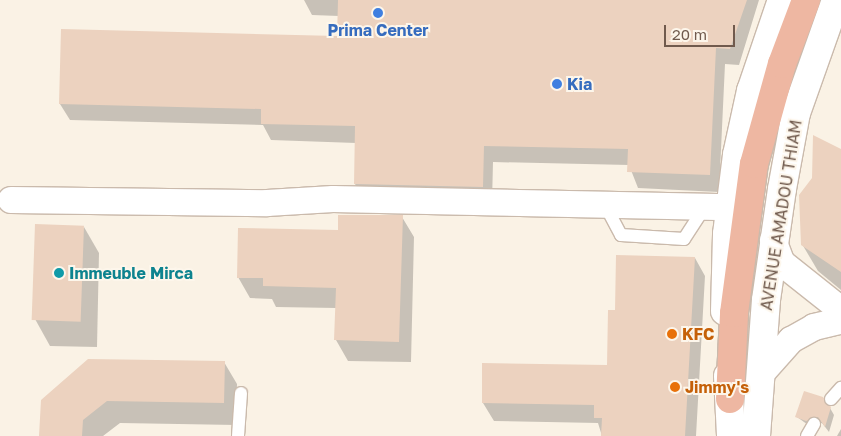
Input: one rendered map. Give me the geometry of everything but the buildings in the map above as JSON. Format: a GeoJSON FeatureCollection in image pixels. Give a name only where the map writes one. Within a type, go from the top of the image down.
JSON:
{"type":"FeatureCollection","features":[{"type":"Feature","properties":{"kind":"highway"},"geometry":{"type":"LineString","coordinates":[[730,399],[734,313],[754,164],[782,64],[806,0]]}},
{"type":"Feature","properties":{"kind":"main road"},"geometry":{"type":"LineString","coordinates":[[731,436],[718,207],[751,91],[782,0]]}},
{"type":"Feature","properties":{"kind":"main road","name":"AVENUE AMADOU THIAM"},"geometry":{"type":"LineString","coordinates":[[756,436],[773,240],[796,113],[836,0]]}},
{"type":"Feature","properties":{"kind":"street"},"geometry":{"type":"LineString","coordinates":[[11,200],[267,203],[333,199],[718,207]]}},
{"type":"Feature","properties":{"kind":"street"},"geometry":{"type":"LineString","coordinates":[[773,240],[782,263],[841,310]]}},
{"type":"Feature","properties":{"kind":"street"},"geometry":{"type":"LineString","coordinates":[[760,375],[791,340],[814,327],[841,320]]}},
{"type":"Feature","properties":{"kind":"lane"},"geometry":{"type":"LineString","coordinates":[[831,399],[841,388]]}},
{"type":"Feature","properties":{"kind":"lane"},"geometry":{"type":"LineString","coordinates":[[238,436],[241,392]]}},
{"type":"Feature","properties":{"kind":"lane"},"geometry":{"type":"LineString","coordinates":[[807,436],[814,424]]}},
{"type":"Feature","properties":{"kind":"place","name":"Prima Center"},"geometry":{"type":"Point","coordinates":[378,13]}},
{"type":"Feature","properties":{"kind":"place","name":"Kia"},"geometry":{"type":"Point","coordinates":[557,84]}},
{"type":"Feature","properties":{"kind":"place","name":"Immeuble Mirca"},"geometry":{"type":"Point","coordinates":[59,273]}},
{"type":"Feature","properties":{"kind":"place","name":"KFC"},"geometry":{"type":"Point","coordinates":[672,334]}},
{"type":"Feature","properties":{"kind":"place","name":"Jimmy's"},"geometry":{"type":"Point","coordinates":[675,387]}}]}
